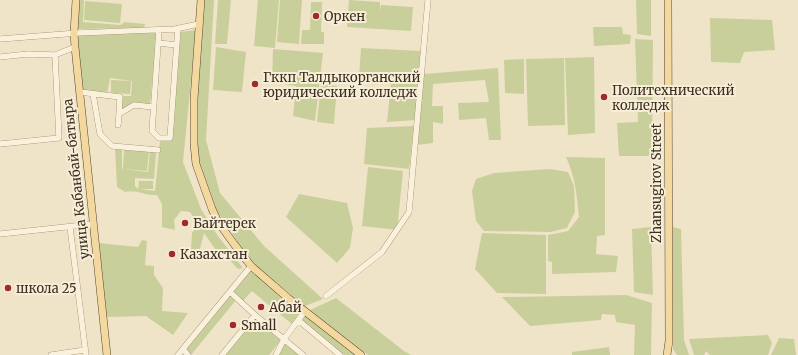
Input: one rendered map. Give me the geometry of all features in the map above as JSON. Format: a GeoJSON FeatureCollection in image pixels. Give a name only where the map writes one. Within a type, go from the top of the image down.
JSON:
{"type":"FeatureCollection","features":[{"type":"Feature","properties":{"kind":"main road","name":"улица Кабанбай-батыра"},"geometry":{"type":"LineString","coordinates":[[76,0],[74,33],[75,47],[107,355]]}},
{"type":"Feature","properties":{"kind":"main road"},"geometry":{"type":"LineString","coordinates":[[200,0],[193,124],[196,164],[205,192],[218,222],[251,266],[361,355]]}},
{"type":"Feature","properties":{"kind":"main road","name":"Zhansugirov Street"},"geometry":{"type":"LineString","coordinates":[[668,0],[669,341]]}},
{"type":"Feature","properties":{"kind":"main road"},"geometry":{"type":"LineString","coordinates":[[667,355],[669,341]]}},
{"type":"Feature","properties":{"kind":"main road"},"geometry":{"type":"LineString","coordinates":[[669,341],[672,355]]}},
{"type":"Feature","properties":{"kind":"street"},"geometry":{"type":"LineString","coordinates":[[326,296],[382,252],[409,212],[428,0]]}},
{"type":"Feature","properties":{"kind":"street"},"geometry":{"type":"LineString","coordinates":[[0,39],[74,33],[159,30],[199,24]]}},
{"type":"Feature","properties":{"kind":"street"},"geometry":{"type":"LineString","coordinates":[[159,30],[152,131],[159,138],[170,138],[178,28]]}},
{"type":"Feature","properties":{"kind":"street"},"geometry":{"type":"LineString","coordinates":[[158,43],[177,45]]}},
{"type":"Feature","properties":{"kind":"street"},"geometry":{"type":"LineString","coordinates":[[0,57],[28,54],[55,55],[75,47]]}},
{"type":"Feature","properties":{"kind":"street"},"geometry":{"type":"LineString","coordinates":[[0,144],[59,138],[55,55]]}},
{"type":"Feature","properties":{"kind":"street"},"geometry":{"type":"LineString","coordinates":[[80,92],[120,97],[118,126]]}},
{"type":"Feature","properties":{"kind":"street"},"geometry":{"type":"LineString","coordinates":[[93,94],[100,134],[112,146],[158,150]]}},
{"type":"Feature","properties":{"kind":"street"},"geometry":{"type":"LineString","coordinates":[[119,114],[134,106],[154,107]]}},
{"type":"Feature","properties":{"kind":"street"},"geometry":{"type":"LineString","coordinates":[[0,234],[93,224]]}},
{"type":"Feature","properties":{"kind":"street"},"geometry":{"type":"LineString","coordinates":[[51,355],[85,353],[70,227]]}},
{"type":"Feature","properties":{"kind":"street"},"geometry":{"type":"LineString","coordinates":[[178,355],[251,266]]}},
{"type":"Feature","properties":{"kind":"street"},"geometry":{"type":"LineString","coordinates":[[230,292],[303,355]]}},
{"type":"Feature","properties":{"kind":"street"},"geometry":{"type":"LineString","coordinates":[[276,355],[284,339],[305,310]]}},
{"type":"Feature","properties":{"kind":"street"},"geometry":{"type":"LineString","coordinates":[[222,355],[255,315]]}},
{"type":"Feature","properties":{"kind":"street"},"geometry":{"type":"LineString","coordinates":[[298,320],[340,355]]}},
{"type":"Feature","properties":{"kind":"street"},"geometry":{"type":"LineString","coordinates":[[183,349],[188,355]]}},
{"type":"Feature","properties":{"kind":"green space"},"geometry":{"type":"Polygon","coordinates":[[[78,0],[84,0],[83,22],[120,25],[125,22],[145,24],[144,28],[77,29],[78,0]]]}},
{"type":"Feature","properties":{"kind":"green space"},"geometry":{"type":"Polygon","coordinates":[[[202,0],[214,0],[206,140],[220,193],[264,246],[323,299],[305,306],[251,262],[217,211],[199,165],[194,107],[202,0]]]}},
{"type":"Feature","properties":{"kind":"green space"},"geometry":{"type":"Polygon","coordinates":[[[218,0],[231,0],[227,44],[215,44],[218,0]]]}},
{"type":"Feature","properties":{"kind":"green space"},"geometry":{"type":"Polygon","coordinates":[[[258,0],[279,0],[275,48],[254,46],[258,0]]]}},
{"type":"Feature","properties":{"kind":"green space"},"geometry":{"type":"Polygon","coordinates":[[[280,0],[302,0],[299,44],[277,42],[280,0]]]}},
{"type":"Feature","properties":{"kind":"green space"},"geometry":{"type":"Polygon","coordinates":[[[349,0],[380,2],[380,11],[381,5],[413,7],[411,31],[347,27],[349,0]]]}},
{"type":"Feature","properties":{"kind":"green space"},"geometry":{"type":"Polygon","coordinates":[[[636,0],[651,0],[651,36],[637,34],[636,0]]]}},
{"type":"Feature","properties":{"kind":"green space"},"geometry":{"type":"Polygon","coordinates":[[[85,1],[122,4],[120,23],[84,20],[85,1]]]}},
{"type":"Feature","properties":{"kind":"green space","name":"Оркен"},"geometry":{"type":"Polygon","coordinates":[[[311,2],[322,2],[321,32],[324,32],[324,44],[301,44],[302,30],[310,30],[311,2]]]}},
{"type":"Feature","properties":{"kind":"green space"},"geometry":{"type":"Polygon","coordinates":[[[710,18],[772,20],[775,50],[744,52],[740,63],[711,62],[710,18]]]}},
{"type":"Feature","properties":{"kind":"green space"},"geometry":{"type":"Polygon","coordinates":[[[593,27],[622,27],[623,34],[631,35],[630,44],[594,46],[593,27]]]}},
{"type":"Feature","properties":{"kind":"green space"},"geometry":{"type":"Polygon","coordinates":[[[196,30],[183,162],[201,209],[218,236],[243,268],[238,269],[226,256],[220,256],[204,233],[198,257],[191,250],[192,233],[196,227],[195,220],[190,212],[181,211],[174,220],[175,230],[162,227],[162,204],[157,195],[149,195],[133,191],[125,192],[117,187],[115,148],[122,148],[122,169],[148,172],[150,151],[156,153],[154,179],[135,178],[135,186],[138,189],[139,181],[153,181],[153,189],[140,189],[155,191],[160,141],[171,140],[179,32],[196,30]]]}},
{"type":"Feature","properties":{"kind":"green space"},"geometry":{"type":"Polygon","coordinates":[[[157,32],[150,105],[133,104],[121,109],[123,96],[131,96],[132,81],[110,78],[107,94],[81,91],[77,35],[157,32]]]}},
{"type":"Feature","properties":{"kind":"green space"},"geometry":{"type":"Polygon","coordinates":[[[635,39],[653,40],[652,156],[619,156],[617,123],[638,122],[635,39]]]}},
{"type":"Feature","properties":{"kind":"green space"},"geometry":{"type":"Polygon","coordinates":[[[216,47],[246,52],[242,92],[213,90],[216,47]]]}},
{"type":"Feature","properties":{"kind":"green space"},"geometry":{"type":"Polygon","coordinates":[[[361,48],[421,51],[415,120],[387,122],[392,73],[375,72],[374,78],[359,77],[361,48]]]}},
{"type":"Feature","properties":{"kind":"green space"},"geometry":{"type":"Polygon","coordinates":[[[273,49],[323,53],[315,121],[293,116],[296,86],[272,82],[273,49]]]}},
{"type":"Feature","properties":{"kind":"green space"},"geometry":{"type":"Polygon","coordinates":[[[594,57],[595,133],[568,135],[565,58],[594,57]]]}},
{"type":"Feature","properties":{"kind":"green space"},"geometry":{"type":"Polygon","coordinates":[[[564,58],[565,125],[528,126],[526,59],[564,58]]]}},
{"type":"Feature","properties":{"kind":"green space"},"geometry":{"type":"Polygon","coordinates":[[[524,59],[524,94],[505,93],[504,60],[524,59]]]}},
{"type":"Feature","properties":{"kind":"green space"},"geometry":{"type":"Polygon","coordinates":[[[498,68],[501,140],[489,140],[486,118],[459,120],[458,103],[489,102],[485,80],[433,84],[432,106],[443,106],[443,124],[433,122],[433,143],[417,145],[424,74],[498,68]]]}},
{"type":"Feature","properties":{"kind":"green space"},"geometry":{"type":"Polygon","coordinates":[[[111,80],[131,81],[130,94],[111,93],[111,80]]]}},
{"type":"Feature","properties":{"kind":"green space"},"geometry":{"type":"Polygon","coordinates":[[[321,84],[337,86],[334,124],[317,122],[321,84]]]}},
{"type":"Feature","properties":{"kind":"green space"},"geometry":{"type":"Polygon","coordinates":[[[414,126],[409,169],[364,164],[367,128],[414,126]]]}},
{"type":"Feature","properties":{"kind":"green space"},"geometry":{"type":"Polygon","coordinates":[[[124,150],[149,151],[147,171],[123,169],[124,150]]]}},
{"type":"Feature","properties":{"kind":"green space"},"geometry":{"type":"Polygon","coordinates":[[[566,157],[605,158],[605,235],[597,236],[596,254],[618,256],[616,272],[552,274],[552,262],[548,261],[548,235],[568,231],[579,217],[574,179],[566,157]]]}},
{"type":"Feature","properties":{"kind":"green space"},"geometry":{"type":"Polygon","coordinates":[[[368,167],[403,171],[397,230],[362,226],[368,167]]]}},
{"type":"Feature","properties":{"kind":"green space"},"geometry":{"type":"Polygon","coordinates":[[[550,169],[568,172],[574,186],[575,212],[567,228],[551,232],[484,231],[476,221],[472,191],[476,179],[494,173],[550,169]]]}},
{"type":"Feature","properties":{"kind":"green space"},"geometry":{"type":"Polygon","coordinates":[[[299,194],[347,203],[353,228],[350,248],[337,263],[286,217],[299,194]]]}},
{"type":"Feature","properties":{"kind":"green space"},"geometry":{"type":"Polygon","coordinates":[[[651,227],[653,295],[634,292],[632,229],[651,227]]]}},
{"type":"Feature","properties":{"kind":"green space"},"geometry":{"type":"Polygon","coordinates":[[[673,227],[681,229],[684,340],[689,355],[677,355],[673,349],[673,227]]]}},
{"type":"Feature","properties":{"kind":"green space"},"geometry":{"type":"Polygon","coordinates":[[[482,233],[546,235],[546,294],[497,293],[475,269],[482,233]]]}},
{"type":"Feature","properties":{"kind":"green space"},"geometry":{"type":"Polygon","coordinates":[[[142,240],[147,241],[145,265],[154,266],[154,275],[163,288],[162,311],[188,313],[173,335],[146,316],[106,317],[98,243],[138,247],[142,240]]]}},
{"type":"Feature","properties":{"kind":"green space"},"geometry":{"type":"Polygon","coordinates":[[[252,268],[303,311],[293,325],[252,291],[243,301],[232,292],[252,268]]]}},
{"type":"Feature","properties":{"kind":"green space"},"geometry":{"type":"Polygon","coordinates":[[[231,294],[236,300],[191,355],[185,349],[231,294]]]}},
{"type":"Feature","properties":{"kind":"green space"},"geometry":{"type":"Polygon","coordinates":[[[626,295],[652,303],[651,355],[634,355],[635,325],[616,322],[615,315],[602,314],[601,320],[530,326],[502,297],[626,295]]]}},
{"type":"Feature","properties":{"kind":"green space"},"geometry":{"type":"Polygon","coordinates":[[[336,298],[411,355],[368,355],[310,310],[336,298]]]}},
{"type":"Feature","properties":{"kind":"green space"},"geometry":{"type":"Polygon","coordinates":[[[305,313],[359,355],[344,355],[300,320],[305,313]]]}},
{"type":"Feature","properties":{"kind":"green space"},"geometry":{"type":"Polygon","coordinates":[[[255,318],[282,339],[269,355],[225,355],[255,318]]]}},
{"type":"Feature","properties":{"kind":"green space"},"geometry":{"type":"Polygon","coordinates":[[[768,335],[772,343],[768,355],[710,355],[706,351],[704,355],[694,355],[689,339],[768,335]]]}},
{"type":"Feature","properties":{"kind":"green space"},"geometry":{"type":"Polygon","coordinates":[[[779,338],[794,339],[796,355],[771,355],[779,338]]]}},
{"type":"Feature","properties":{"kind":"green space"},"geometry":{"type":"Polygon","coordinates":[[[284,340],[301,355],[272,355],[284,340]]]}},
{"type":"Feature","properties":{"kind":"green space"},"geometry":{"type":"Polygon","coordinates":[[[609,347],[610,355],[572,355],[572,352],[609,347]]]}},
{"type":"Feature","properties":{"kind":"place","name":"Оркен"},"geometry":{"type":"Point","coordinates":[316,16]}},
{"type":"Feature","properties":{"kind":"place","name":"Гккп Талдыкорганский юридический колледж"},"geometry":{"type":"Point","coordinates":[255,84]}},
{"type":"Feature","properties":{"kind":"place","name":"Политехнический колледж"},"geometry":{"type":"Point","coordinates":[604,97]}},
{"type":"Feature","properties":{"kind":"place","name":"Байтерек"},"geometry":{"type":"Point","coordinates":[185,223]}},
{"type":"Feature","properties":{"kind":"place","name":"Казахстан"},"geometry":{"type":"Point","coordinates":[172,254]}},
{"type":"Feature","properties":{"kind":"place","name":"школа 25"},"geometry":{"type":"Point","coordinates":[8,288]}},
{"type":"Feature","properties":{"kind":"place","name":"Абай"},"geometry":{"type":"Point","coordinates":[261,307]}},
{"type":"Feature","properties":{"kind":"place","name":"Small"},"geometry":{"type":"Point","coordinates":[233,325]}}]}
